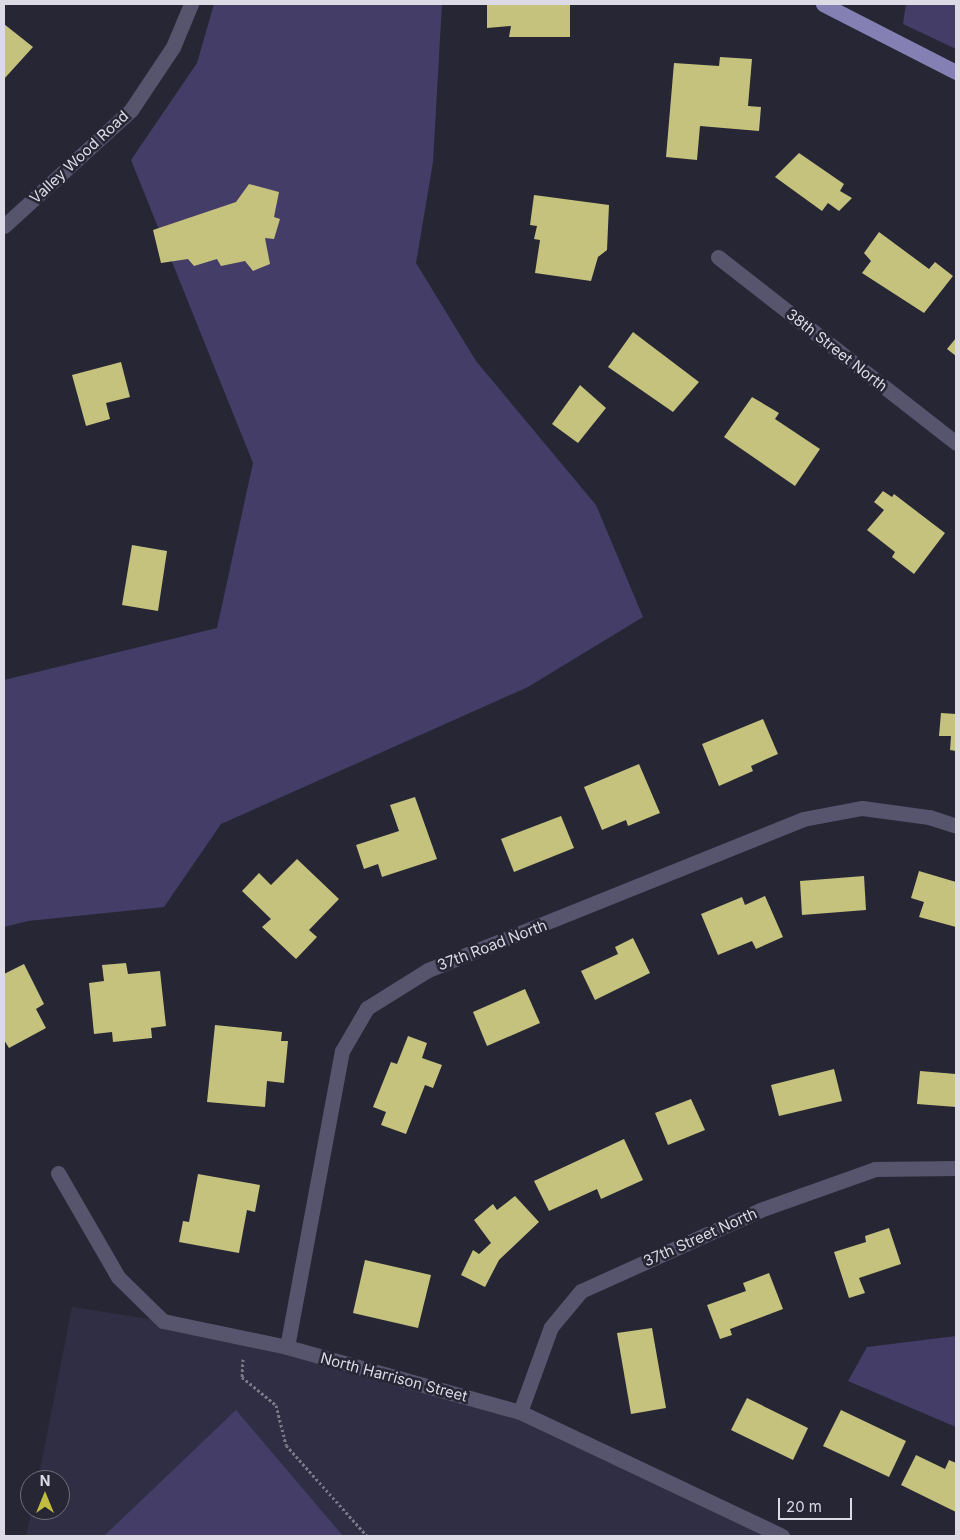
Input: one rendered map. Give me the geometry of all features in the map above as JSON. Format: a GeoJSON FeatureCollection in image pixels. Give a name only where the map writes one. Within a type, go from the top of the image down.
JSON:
{"type":"FeatureCollection","features":[{"type":"Feature","properties":{"kind":"main road"},"geometry":{"type":"LineString","coordinates":[[823,4],[956,72]]}},
{"type":"Feature","properties":{"kind":"street","name":"Valley Wood Road"},"geometry":{"type":"LineString","coordinates":[[4,226],[131,110],[173,47],[190,4]]}},
{"type":"Feature","properties":{"kind":"street","name":"38th Street North"},"geometry":{"type":"LineString","coordinates":[[718,257],[956,443]]}},
{"type":"Feature","properties":{"kind":"street","name":"37th Road North"},"geometry":{"type":"LineString","coordinates":[[287,1347],[342,1050],[367,1008],[428,970],[803,819],[862,808],[929,817],[956,826]]}},
{"type":"Feature","properties":{"kind":"street","name":"37th Street North"},"geometry":{"type":"LineString","coordinates":[[520,1412],[551,1327],[581,1291],[760,1210],[875,1169],[956,1168]]}},
{"type":"Feature","properties":{"kind":"street","name":"North Harrison Street"},"geometry":{"type":"LineString","coordinates":[[58,1173],[118,1277],[163,1321],[287,1347],[520,1412],[782,1536]]}},
{"type":"Feature","properties":{"kind":"path"},"geometry":{"type":"LineString","coordinates":[[250,1339],[241,1366],[242,1377],[276,1405],[286,1445],[366,1536]]}},
{"type":"Feature","properties":{"kind":"shaded area"},"geometry":{"type":"Polygon","coordinates":[[[214,4],[442,4],[433,162],[416,263],[476,361],[596,505],[643,617],[528,687],[221,824],[164,907],[28,921],[4,927],[4,680],[217,628],[253,463],[131,160],[197,63],[214,4]]]}},
{"type":"Feature","properties":{"kind":"shaded area"},"geometry":{"type":"Polygon","coordinates":[[[906,4],[956,4],[956,49],[903,24],[906,4]]]}},
{"type":"Feature","properties":{"kind":"shaded area"},"geometry":{"type":"Polygon","coordinates":[[[72,1307],[163,1321],[520,1412],[781,1536],[26,1536],[30,1520],[70,1520],[70,1470],[40,1470],[72,1307]]]}},
{"type":"Feature","properties":{"kind":"shaded area"},"geometry":{"type":"Polygon","coordinates":[[[956,1336],[956,1427],[848,1381],[867,1347],[956,1336]]]}},
{"type":"Feature","properties":{"kind":"shaded area"},"geometry":{"type":"Polygon","coordinates":[[[236,1410],[343,1536],[104,1536],[236,1410]]]}},
{"type":"Feature","properties":{"kind":"building"},"geometry":{"type":"Polygon","coordinates":[[[487,4],[570,4],[570,37],[509,37],[511,26],[487,28],[487,4]]]}},
{"type":"Feature","properties":{"kind":"building"},"geometry":{"type":"Polygon","coordinates":[[[4,24],[33,47],[4,79],[4,24]]]}},
{"type":"Feature","properties":{"kind":"building"},"geometry":{"type":"Polygon","coordinates":[[[720,57],[752,59],[748,106],[761,107],[759,131],[700,126],[697,160],[666,157],[674,63],[719,66],[720,57]]]}},
{"type":"Feature","properties":{"kind":"building"},"geometry":{"type":"Polygon","coordinates":[[[799,153],[844,184],[840,191],[852,198],[839,211],[828,203],[822,211],[775,177],[799,153]]]}},
{"type":"Feature","properties":{"kind":"building"},"geometry":{"type":"Polygon","coordinates":[[[249,184],[279,192],[274,217],[280,219],[274,239],[265,238],[270,264],[253,271],[245,261],[221,266],[217,259],[194,266],[188,259],[161,263],[153,230],[236,202],[249,184]]]}},
{"type":"Feature","properties":{"kind":"building"},"geometry":{"type":"Polygon","coordinates":[[[534,195],[609,205],[607,250],[598,257],[591,281],[535,273],[540,240],[534,239],[537,226],[530,225],[534,195]]]}},
{"type":"Feature","properties":{"kind":"building"},"geometry":{"type":"Polygon","coordinates":[[[879,232],[929,269],[935,262],[953,276],[924,313],[862,273],[871,261],[864,253],[879,232]]]}},
{"type":"Feature","properties":{"kind":"building"},"geometry":{"type":"Polygon","coordinates":[[[633,332],[699,382],[673,412],[608,367],[633,332]]]}},
{"type":"Feature","properties":{"kind":"building"},"geometry":{"type":"Polygon","coordinates":[[[956,338],[956,356],[947,349],[956,338]]]}},
{"type":"Feature","properties":{"kind":"building"},"geometry":{"type":"Polygon","coordinates":[[[121,362],[130,397],[106,403],[110,419],[86,426],[72,375],[121,362]]]}},
{"type":"Feature","properties":{"kind":"building"},"geometry":{"type":"Polygon","coordinates":[[[580,385],[606,408],[578,443],[552,424],[580,385]]]}},
{"type":"Feature","properties":{"kind":"building"},"geometry":{"type":"Polygon","coordinates":[[[752,397],[779,413],[775,419],[820,449],[795,486],[724,437],[752,397]]]}},
{"type":"Feature","properties":{"kind":"building"},"geometry":{"type":"Polygon","coordinates":[[[883,491],[892,497],[894,494],[945,533],[914,574],[892,557],[895,552],[867,530],[884,510],[874,502],[883,491]]]}},
{"type":"Feature","properties":{"kind":"building"},"geometry":{"type":"Polygon","coordinates":[[[132,545],[167,551],[158,611],[122,605],[132,545]]]}},
{"type":"Feature","properties":{"kind":"building"},"geometry":{"type":"Polygon","coordinates":[[[941,713],[956,714],[956,751],[950,750],[951,736],[939,736],[941,713]]]}},
{"type":"Feature","properties":{"kind":"building"},"geometry":{"type":"Polygon","coordinates":[[[763,719],[778,754],[751,766],[753,771],[719,786],[702,744],[763,719]]]}},
{"type":"Feature","properties":{"kind":"building"},"geometry":{"type":"Polygon","coordinates":[[[639,764],[660,813],[628,826],[626,820],[602,830],[584,787],[639,764]]]}},
{"type":"Feature","properties":{"kind":"building"},"geometry":{"type":"Polygon","coordinates":[[[415,797],[437,859],[382,877],[378,864],[364,869],[356,845],[399,831],[390,805],[415,797]]]}},
{"type":"Feature","properties":{"kind":"building"},"geometry":{"type":"Polygon","coordinates":[[[561,816],[574,848],[514,872],[501,839],[561,816]]]}},
{"type":"Feature","properties":{"kind":"building"},"geometry":{"type":"Polygon","coordinates":[[[297,859],[339,899],[309,930],[317,937],[296,959],[262,927],[271,919],[242,891],[259,873],[271,885],[297,859]]]}},
{"type":"Feature","properties":{"kind":"building"},"geometry":{"type":"Polygon","coordinates":[[[919,871],[956,882],[956,927],[919,917],[924,902],[911,898],[919,871]]]}},
{"type":"Feature","properties":{"kind":"building"},"geometry":{"type":"Polygon","coordinates":[[[864,876],[866,910],[802,915],[800,881],[864,876]]]}},
{"type":"Feature","properties":{"kind":"building"},"geometry":{"type":"Polygon","coordinates":[[[765,896],[783,937],[756,949],[752,941],[718,955],[701,914],[742,897],[745,905],[765,896]]]}},
{"type":"Feature","properties":{"kind":"building"},"geometry":{"type":"Polygon","coordinates":[[[633,938],[650,973],[595,1000],[581,971],[618,954],[615,947],[633,938]]]}},
{"type":"Feature","properties":{"kind":"building"},"geometry":{"type":"Polygon","coordinates":[[[126,963],[128,974],[160,971],[166,1026],[151,1028],[152,1038],[113,1042],[112,1032],[94,1034],[89,983],[104,981],[102,965],[126,963]]]}},
{"type":"Feature","properties":{"kind":"building"},"geometry":{"type":"Polygon","coordinates":[[[24,964],[44,1004],[36,1009],[46,1028],[9,1048],[4,1040],[4,974],[24,964]]]}},
{"type":"Feature","properties":{"kind":"building"},"geometry":{"type":"Polygon","coordinates":[[[525,989],[540,1023],[487,1046],[473,1012],[525,989]]]}},
{"type":"Feature","properties":{"kind":"building"},"geometry":{"type":"Polygon","coordinates":[[[215,1025],[282,1032],[281,1041],[288,1041],[284,1083],[267,1081],[265,1107],[207,1102],[215,1025]]]}},
{"type":"Feature","properties":{"kind":"building"},"geometry":{"type":"Polygon","coordinates":[[[408,1036],[427,1043],[422,1058],[442,1065],[433,1088],[425,1085],[406,1134],[381,1125],[386,1112],[373,1107],[391,1062],[397,1064],[408,1036]]]}},
{"type":"Feature","properties":{"kind":"building"},"geometry":{"type":"Polygon","coordinates":[[[834,1069],[842,1101],[779,1116],[771,1085],[834,1069]]]}},
{"type":"Feature","properties":{"kind":"building"},"geometry":{"type":"Polygon","coordinates":[[[920,1071],[956,1074],[956,1107],[917,1104],[920,1071]]]}},
{"type":"Feature","properties":{"kind":"building"},"geometry":{"type":"Polygon","coordinates":[[[691,1099],[705,1130],[668,1145],[655,1113],[691,1099]]]}},
{"type":"Feature","properties":{"kind":"building"},"geometry":{"type":"Polygon","coordinates":[[[624,1139],[643,1180],[601,1199],[597,1189],[549,1211],[534,1181],[624,1139]]]}},
{"type":"Feature","properties":{"kind":"building"},"geometry":{"type":"Polygon","coordinates":[[[198,1174],[260,1185],[255,1212],[247,1210],[239,1253],[179,1242],[183,1221],[189,1222],[198,1174]]]}},
{"type":"Feature","properties":{"kind":"building"},"geometry":{"type":"Polygon","coordinates":[[[515,1196],[539,1222],[499,1260],[485,1287],[461,1275],[473,1250],[479,1254],[491,1243],[474,1220],[493,1204],[497,1210],[515,1196]]]}},
{"type":"Feature","properties":{"kind":"building"},"geometry":{"type":"Polygon","coordinates":[[[889,1228],[901,1264],[859,1278],[865,1293],[849,1298],[834,1252],[866,1242],[865,1236],[889,1228]]]}},
{"type":"Feature","properties":{"kind":"building"},"geometry":{"type":"Polygon","coordinates":[[[365,1260],[431,1275],[418,1328],[353,1313],[365,1260]]]}},
{"type":"Feature","properties":{"kind":"building"},"geometry":{"type":"Polygon","coordinates":[[[769,1273],[783,1309],[730,1329],[732,1335],[720,1339],[707,1305],[746,1291],[743,1283],[769,1273]]]}},
{"type":"Feature","properties":{"kind":"building"},"geometry":{"type":"Polygon","coordinates":[[[652,1328],[666,1408],[631,1414],[617,1333],[652,1328]]]}},
{"type":"Feature","properties":{"kind":"building"},"geometry":{"type":"Polygon","coordinates":[[[747,1398],[808,1428],[793,1460],[731,1430],[747,1398]]]}},
{"type":"Feature","properties":{"kind":"building"},"geometry":{"type":"Polygon","coordinates":[[[841,1410],[906,1441],[889,1477],[823,1446],[841,1410]]]}},
{"type":"Feature","properties":{"kind":"building"},"geometry":{"type":"Polygon","coordinates":[[[916,1455],[945,1469],[949,1460],[956,1463],[956,1512],[901,1485],[916,1455]]]}}]}
